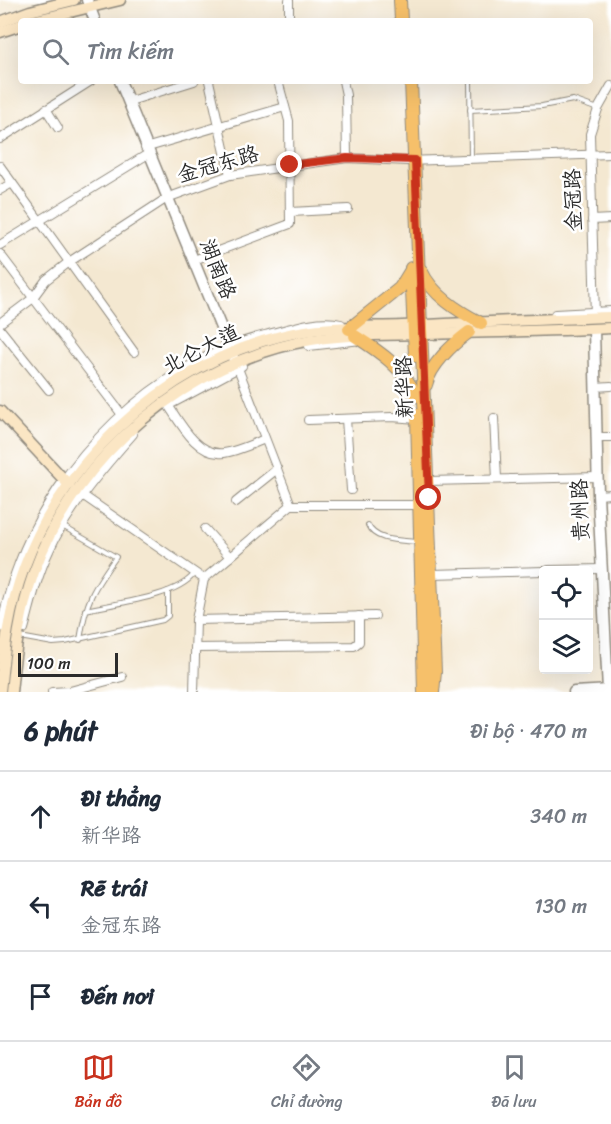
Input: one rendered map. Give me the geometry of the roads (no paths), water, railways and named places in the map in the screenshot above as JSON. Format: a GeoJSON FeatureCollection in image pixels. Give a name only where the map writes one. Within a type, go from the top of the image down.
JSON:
{"type":"FeatureCollection","features":[{"type":"Feature","properties":{"kind":"main road"},"geometry":{"type":"LineString","coordinates":[[0,22],[30,11],[74,0]]}},
{"type":"Feature","properties":{"kind":"main road"},"geometry":{"type":"LineString","coordinates":[[41,18],[88,3],[120,0]]}},
{"type":"Feature","properties":{"kind":"main road"},"geometry":{"type":"LineString","coordinates":[[400,0],[401,18]]}},
{"type":"Feature","properties":{"kind":"main road"},"geometry":{"type":"LineString","coordinates":[[408,0],[409,18]]}},
{"type":"Feature","properties":{"kind":"main road"},"geometry":{"type":"LineString","coordinates":[[0,32],[18,26]]}},
{"type":"Feature","properties":{"kind":"main road","name":"新华路"},"geometry":{"type":"LineString","coordinates":[[404,84],[411,161]]}},
{"type":"Feature","properties":{"kind":"main road","name":"新华路"},"geometry":{"type":"LineString","coordinates":[[411,84],[411,161],[420,396],[428,481],[435,672],[433,692]]}},
{"type":"Feature","properties":{"kind":"main road"},"geometry":{"type":"LineString","coordinates":[[420,396],[398,368],[356,335],[400,288],[415,267],[448,302],[476,320]]}},
{"type":"Feature","properties":{"kind":"main road","name":"北仑大道"},"geometry":{"type":"LineString","coordinates":[[356,335],[390,335],[476,320],[595,314],[611,317]]}},
{"type":"Feature","properties":{"kind":"main road","name":"北仑大道"},"geometry":{"type":"LineString","coordinates":[[0,692],[9,632],[24,568],[73,488],[123,416],[161,392],[233,357],[311,340],[418,330],[594,331],[611,328]]}},
{"type":"Feature","properties":{"kind":"main road"},"geometry":{"type":"LineString","coordinates":[[420,396],[428,376],[458,341],[469,332]]}},
{"type":"Feature","properties":{"kind":"main road","name":"北仑大道"},"geometry":{"type":"LineString","coordinates":[[10,692],[9,632],[34,572],[60,525],[73,488],[134,426],[233,357]]}},
{"type":"Feature","properties":{"kind":"main road","name":"新华路"},"geometry":{"type":"LineString","coordinates":[[420,396],[417,420],[417,505],[424,692]]}},
{"type":"Feature","properties":{"kind":"main road"},"geometry":{"type":"LineString","coordinates":[[0,411],[73,488]]}},
{"type":"Feature","properties":{"kind":"street"},"geometry":{"type":"LineString","coordinates":[[289,0],[289,18]]}},
{"type":"Feature","properties":{"kind":"street"},"geometry":{"type":"LineString","coordinates":[[88,3],[94,18]]}},
{"type":"Feature","properties":{"kind":"street"},"geometry":{"type":"LineString","coordinates":[[0,139],[86,84]]}},
{"type":"Feature","properties":{"kind":"street","name":"湖南路"},"geometry":{"type":"LineString","coordinates":[[122,84],[291,505]]}},
{"type":"Feature","properties":{"kind":"street"},"geometry":{"type":"LineString","coordinates":[[130,101],[184,84]]}},
{"type":"Feature","properties":{"kind":"street"},"geometry":{"type":"LineString","coordinates":[[210,84],[230,175]]}},
{"type":"Feature","properties":{"kind":"street"},"geometry":{"type":"LineString","coordinates":[[194,260],[290,224],[289,121],[279,84]]}},
{"type":"Feature","properties":{"kind":"street"},"geometry":{"type":"LineString","coordinates":[[344,84],[346,96],[347,158]]}},
{"type":"Feature","properties":{"kind":"street","name":"金冠路"},"geometry":{"type":"LineString","coordinates":[[595,314],[590,134],[598,109],[611,86]]}},
{"type":"Feature","properties":{"kind":"street"},"geometry":{"type":"LineString","coordinates":[[0,245],[147,151],[218,124],[285,107]]}},
{"type":"Feature","properties":{"kind":"street"},"geometry":{"type":"LineString","coordinates":[[46,109],[58,128]]}},
{"type":"Feature","properties":{"kind":"street","name":"金冠东路"},"geometry":{"type":"LineString","coordinates":[[0,323],[32,299],[46,280],[69,262],[167,198],[230,175],[347,158],[411,161],[611,154]]}},
{"type":"Feature","properties":{"kind":"street"},"geometry":{"type":"LineString","coordinates":[[0,166],[134,352]]}},
{"type":"Feature","properties":{"kind":"street"},"geometry":{"type":"LineString","coordinates":[[0,190],[12,183]]}},
{"type":"Feature","properties":{"kind":"street"},"geometry":{"type":"LineString","coordinates":[[291,212],[348,209]]}},
{"type":"Feature","properties":{"kind":"street"},"geometry":{"type":"LineString","coordinates":[[592,220],[611,219]]}},
{"type":"Feature","properties":{"kind":"street"},"geometry":{"type":"LineString","coordinates":[[0,254],[123,416]]}},
{"type":"Feature","properties":{"kind":"street"},"geometry":{"type":"LineString","coordinates":[[595,314],[611,311]]}},
{"type":"Feature","properties":{"kind":"street"},"geometry":{"type":"LineString","coordinates":[[233,357],[310,323],[339,322],[356,335]]}},
{"type":"Feature","properties":{"kind":"street"},"geometry":{"type":"LineString","coordinates":[[0,329],[49,390]]}},
{"type":"Feature","properties":{"kind":"street"},"geometry":{"type":"LineString","coordinates":[[594,331],[611,333]]}},
{"type":"Feature","properties":{"kind":"street","name":"贵州路"},"geometry":{"type":"LineString","coordinates":[[594,331],[598,495],[609,690]]}},
{"type":"Feature","properties":{"kind":"street"},"geometry":{"type":"LineString","coordinates":[[595,387],[611,386]]}},
{"type":"Feature","properties":{"kind":"street"},"geometry":{"type":"LineString","coordinates":[[167,403],[196,442],[207,450],[223,454],[265,439]]}},
{"type":"Feature","properties":{"kind":"street"},"geometry":{"type":"LineString","coordinates":[[308,420],[392,417],[417,420]]}},
{"type":"Feature","properties":{"kind":"street"},"geometry":{"type":"LineString","coordinates":[[494,418],[497,479]]}},
{"type":"Feature","properties":{"kind":"street"},"geometry":{"type":"LineString","coordinates":[[346,419],[351,490]]}},
{"type":"Feature","properties":{"kind":"street"},"geometry":{"type":"LineString","coordinates":[[597,437],[611,437]]}},
{"type":"Feature","properties":{"kind":"street"},"geometry":{"type":"LineString","coordinates":[[236,502],[277,469]]}},
{"type":"Feature","properties":{"kind":"street"},"geometry":{"type":"LineString","coordinates":[[428,481],[598,477]]}},
{"type":"Feature","properties":{"kind":"street"},"geometry":{"type":"LineString","coordinates":[[73,488],[204,579]]}},
{"type":"Feature","properties":{"kind":"street"},"geometry":{"type":"LineString","coordinates":[[598,495],[611,494]]}},
{"type":"Feature","properties":{"kind":"street"},"geometry":{"type":"LineString","coordinates":[[194,692],[196,620],[204,579],[291,505],[417,505]]}},
{"type":"Feature","properties":{"kind":"street"},"geometry":{"type":"LineString","coordinates":[[205,529],[230,557]]}},
{"type":"Feature","properties":{"kind":"street"},"geometry":{"type":"LineString","coordinates":[[593,569],[602,569]]}},
{"type":"Feature","properties":{"kind":"street"},"geometry":{"type":"LineString","coordinates":[[431,574],[539,571]]}},
{"type":"Feature","properties":{"kind":"street"},"geometry":{"type":"LineString","coordinates":[[195,648],[354,646],[359,642],[359,616]]}},
{"type":"Feature","properties":{"kind":"street"},"geometry":{"type":"LineString","coordinates":[[196,620],[375,616]]}},
{"type":"Feature","properties":{"kind":"street"},"geometry":{"type":"LineString","coordinates":[[9,632],[16,692]]}},
{"type":"Feature","properties":{"kind":"street"},"geometry":{"type":"LineString","coordinates":[[52,692],[70,691],[122,677]]}},
{"type":"Feature","properties":{"kind":"street"},"geometry":{"type":"LineString","coordinates":[[574,692],[609,690]]}},
{"type":"Feature","properties":{"kind":"lane"},"geometry":{"type":"LineString","coordinates":[[470,84],[471,158]]}},
{"type":"Feature","properties":{"kind":"lane"},"geometry":{"type":"LineString","coordinates":[[470,110],[542,106],[573,100],[598,109]]}},
{"type":"Feature","properties":{"kind":"lane"},"geometry":{"type":"LineString","coordinates":[[60,525],[116,557],[91,593],[84,610],[80,640]]}},
{"type":"Feature","properties":{"kind":"lane"},"geometry":{"type":"LineString","coordinates":[[368,525],[375,534],[384,537],[420,542]]}},
{"type":"Feature","properties":{"kind":"lane"},"geometry":{"type":"LineString","coordinates":[[84,610],[168,591],[184,585],[194,574]]}},
{"type":"Feature","properties":{"kind":"lane"},"geometry":{"type":"LineString","coordinates":[[9,632],[53,643],[80,640],[163,620],[168,615],[168,591]]}}]}
